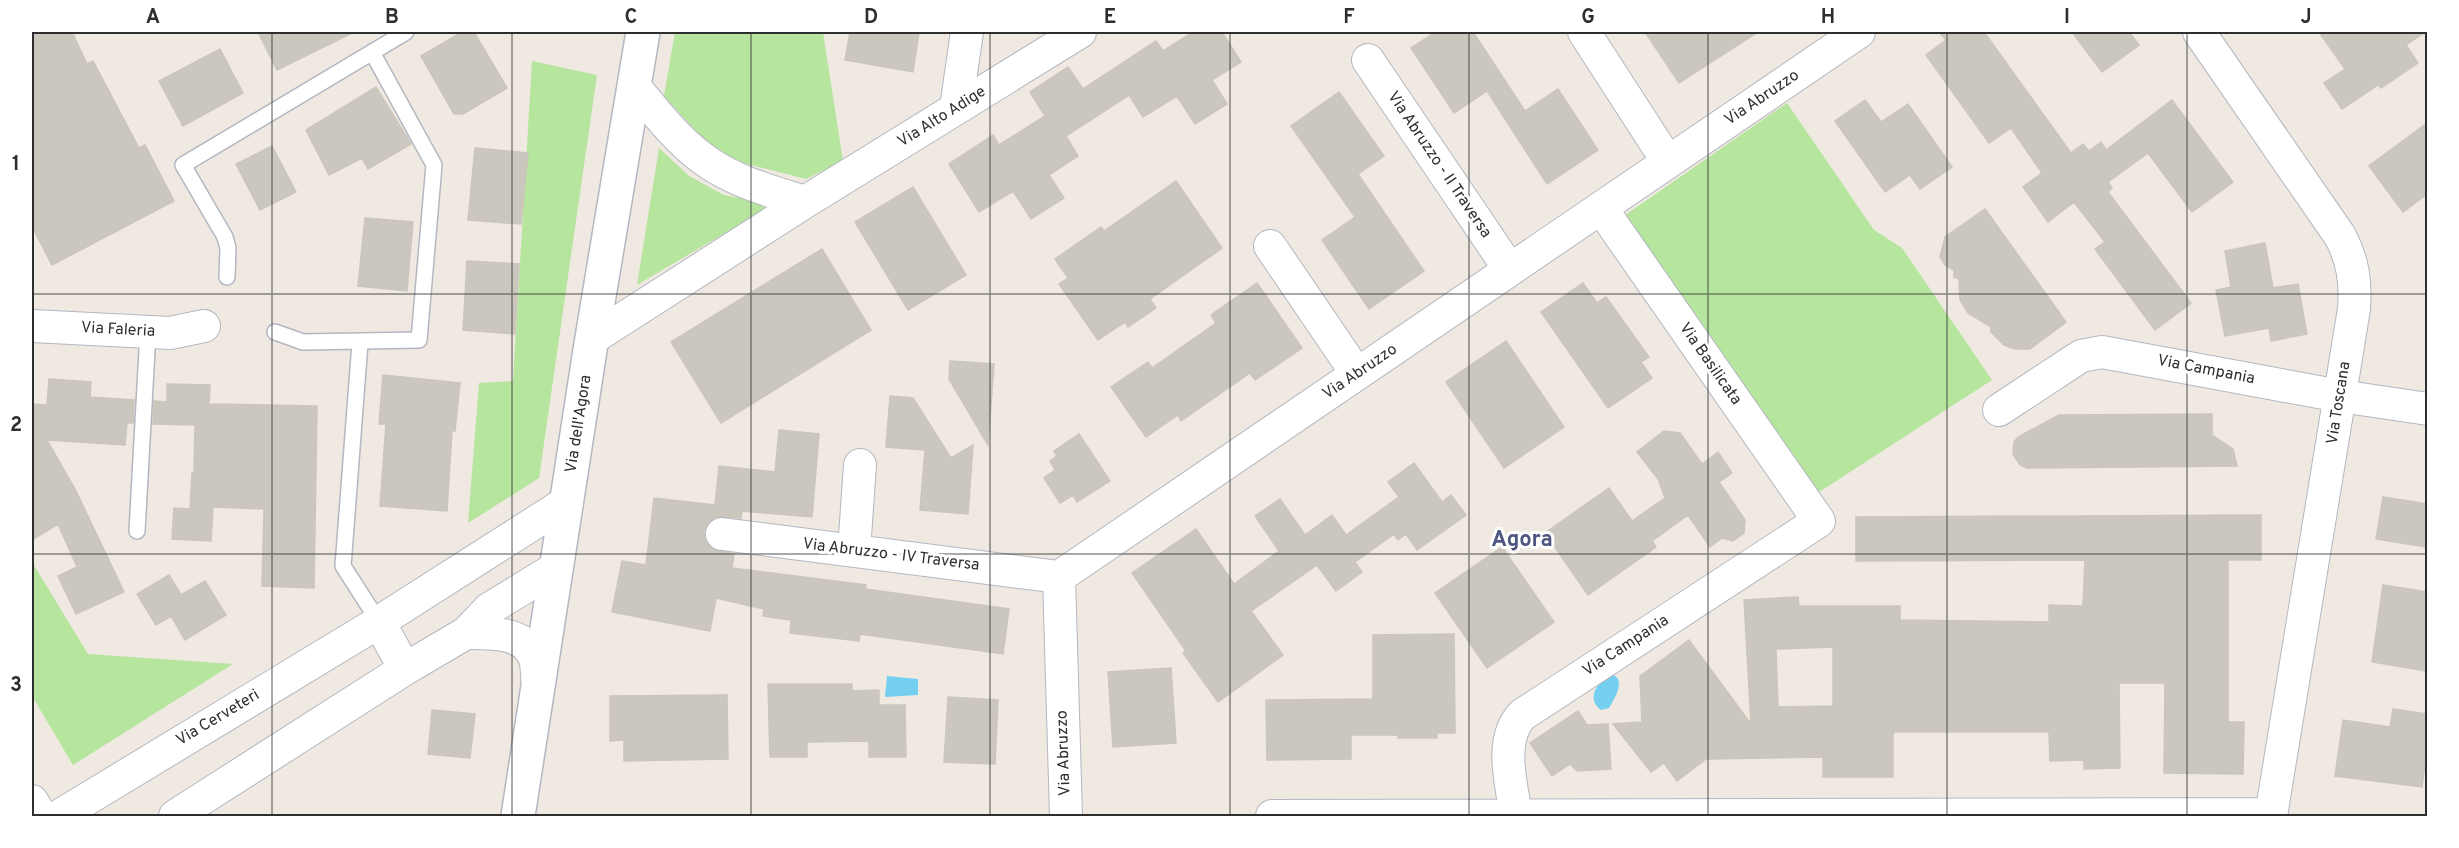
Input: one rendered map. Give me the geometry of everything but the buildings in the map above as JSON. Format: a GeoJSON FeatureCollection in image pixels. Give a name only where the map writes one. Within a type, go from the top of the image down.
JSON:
{"type":"FeatureCollection","features":[{"type":"Feature","properties":{"kind":"street","name":"Via dell'Agora"},"geometry":{"type":"LineString","coordinates":[[518,816],[643,32]]}},
{"type":"Feature","properties":{"kind":"street"},"geometry":{"type":"LineString","coordinates":[[956,108],[967,32]]}},
{"type":"Feature","properties":{"kind":"street","name":"Via Alto Adige"},"geometry":{"type":"LineString","coordinates":[[593,338],[805,202],[1080,32]]}},
{"type":"Feature","properties":{"kind":"street"},"geometry":{"type":"LineString","coordinates":[[1584,32],[1668,162]]}},
{"type":"Feature","properties":{"kind":"street","name":"Via Abruzzo"},"geometry":{"type":"LineString","coordinates":[[1066,816],[1059,577],[1859,32]]}},
{"type":"Feature","properties":{"kind":"street","name":"Via Toscana"},"geometry":{"type":"LineString","coordinates":[[2199,32],[2340,236],[2349,254],[2354,274],[2355,299],[2271,815]]}},
{"type":"Feature","properties":{"kind":"street","name":"Via Abruzzo - II Traversa"},"geometry":{"type":"LineString","coordinates":[[1368,60],[1510,270]]}},
{"type":"Feature","properties":{"kind":"street"},"geometry":{"type":"LineString","coordinates":[[634,86],[702,159],[747,184],[805,202]]}},
{"type":"Feature","properties":{"kind":"street","name":"Via Basilicata"},"geometry":{"type":"LineString","coordinates":[[1600,208],[1819,521]]}},
{"type":"Feature","properties":{"kind":"street"},"geometry":{"type":"LineString","coordinates":[[1270,246],[1357,374]]}},
{"type":"Feature","properties":{"kind":"street","name":"Via Faleria"},"geometry":{"type":"LineString","coordinates":[[32,326],[170,333],[204,326]]}},
{"type":"Feature","properties":{"kind":"street","name":"Via Campania"},"geometry":{"type":"LineString","coordinates":[[1999,410],[2073,360],[2092,352],[2427,409]]}},
{"type":"Feature","properties":{"kind":"street"},"geometry":{"type":"LineString","coordinates":[[854,550],[860,465]]}},
{"type":"Feature","properties":{"kind":"street","name":"Via Cerveteri"},"geometry":{"type":"LineString","coordinates":[[59,816],[379,622],[567,502]]}},
{"type":"Feature","properties":{"kind":"street","name":"Via Campania"},"geometry":{"type":"LineString","coordinates":[[1516,816],[1508,749],[1512,729],[1522,715],[1819,521]]}},
{"type":"Feature","properties":{"kind":"street","name":"Via Abruzzo - IV Traversa"},"geometry":{"type":"LineString","coordinates":[[722,534],[1059,577]]}},
{"type":"Feature","properties":{"kind":"street"},"geometry":{"type":"LineString","coordinates":[[175,816],[405,669],[466,633],[489,609],[556,568]]}},
{"type":"Feature","properties":{"kind":"street"},"geometry":{"type":"LineString","coordinates":[[379,622],[405,669]]}},
{"type":"Feature","properties":{"kind":"street"},"geometry":{"type":"LineString","coordinates":[[466,633],[494,633],[513,637],[529,648],[536,661],[538,686]]}},
{"type":"Feature","properties":{"kind":"street"},"geometry":{"type":"LineString","coordinates":[[32,801],[41,816]]}},
{"type":"Feature","properties":{"kind":"street"},"geometry":{"type":"LineString","coordinates":[[1272,816],[2271,815]]}},
{"type":"Feature","properties":{"kind":"lane"},"geometry":{"type":"LineString","coordinates":[[226,277],[228,248],[225,237],[183,165],[406,32]]}},
{"type":"Feature","properties":{"kind":"lane"},"geometry":{"type":"LineString","coordinates":[[275,332],[303,342],[360,343],[419,340],[434,165],[372,52]]}},
{"type":"Feature","properties":{"kind":"lane"},"geometry":{"type":"LineString","coordinates":[[137,531],[148,332]]}},
{"type":"Feature","properties":{"kind":"lane"},"geometry":{"type":"LineString","coordinates":[[360,343],[343,566],[379,622]]}},
{"type":"Feature","properties":{"kind":"green space"},"geometry":{"type":"Polygon","coordinates":[[[675,32],[823,32],[843,161],[806,179],[739,162],[704,140],[664,96],[675,32]]]}},
{"type":"Feature","properties":{"kind":"green space"},"geometry":{"type":"Polygon","coordinates":[[[532,61],[597,75],[539,478],[468,523],[479,383],[513,381],[532,61]]]}},
{"type":"Feature","properties":{"kind":"green space"},"geometry":{"type":"Polygon","coordinates":[[[1787,103],[1874,230],[1902,248],[1992,380],[1813,496],[1618,220],[1787,103]]]}},
{"type":"Feature","properties":{"kind":"green space"},"geometry":{"type":"Polygon","coordinates":[[[659,148],[689,176],[724,195],[774,204],[637,285],[659,148]]]}},
{"type":"Feature","properties":{"kind":"green space"},"geometry":{"type":"Polygon","coordinates":[[[32,562],[88,654],[233,664],[73,765],[32,696],[32,562]]]}},
{"type":"Feature","properties":{"kind":"water"},"geometry":{"type":"Polygon","coordinates":[[[1611,674],[1618,680],[1618,689],[1609,708],[1601,710],[1594,700],[1595,690],[1611,674]]]}},
{"type":"Feature","properties":{"kind":"water"},"geometry":{"type":"Polygon","coordinates":[[[887,676],[918,679],[918,695],[885,697],[887,676]]]}},
{"type":"Feature","properties":{"kind":"district","name":"Agora"},"geometry":{"type":"Point","coordinates":[1522,540]}}]}
